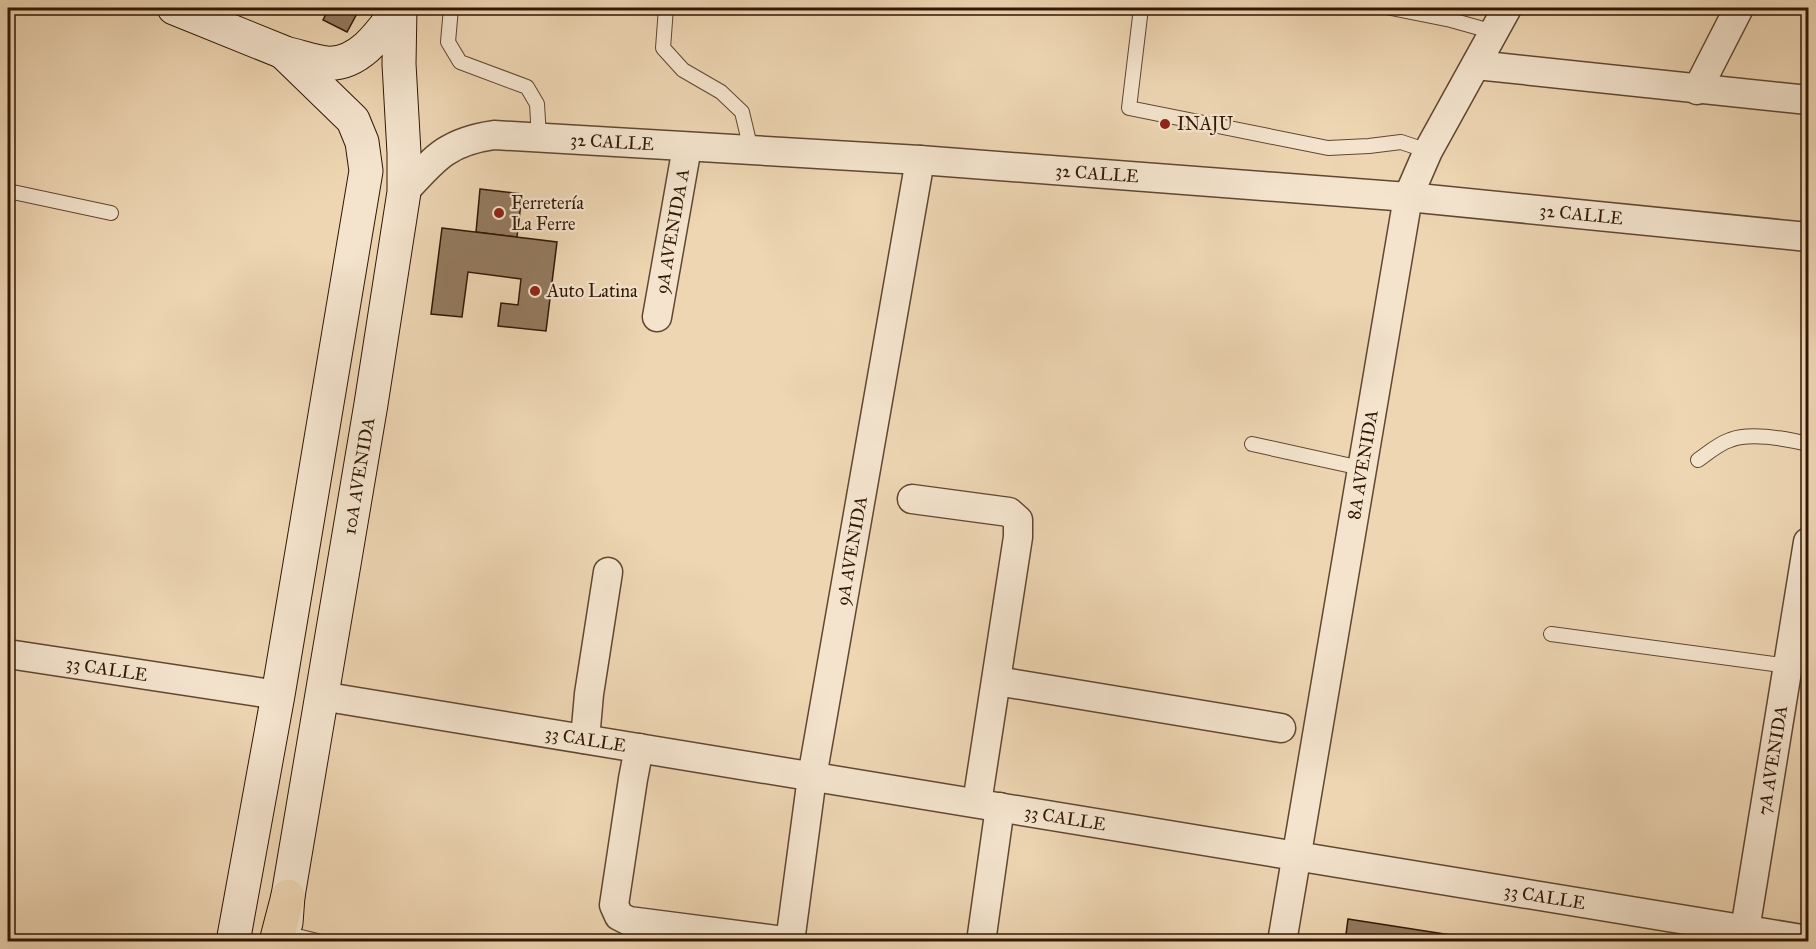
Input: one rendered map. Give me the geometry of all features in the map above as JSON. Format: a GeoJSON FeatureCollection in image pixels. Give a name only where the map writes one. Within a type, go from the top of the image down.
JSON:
{"type":"FeatureCollection","features":[{"type":"Feature","properties":{"kind":"main road"},"geometry":{"type":"LineString","coordinates":[[174,8],[283,52],[328,63],[350,58],[365,50],[399,8]]}},
{"type":"Feature","properties":{"kind":"main road","name":"10A AVENIDA"},"geometry":{"type":"LineString","coordinates":[[282,939],[404,192],[399,8]]}},
{"type":"Feature","properties":{"kind":"main road"},"geometry":{"type":"LineString","coordinates":[[233,942],[279,695],[366,171],[362,142],[353,120],[283,52]]}},
{"type":"Feature","properties":{"kind":"main road"},"geometry":{"type":"LineString","coordinates":[[300,565],[307,681],[310,689],[321,696]]}},
{"type":"Feature","properties":{"kind":"street"},"geometry":{"type":"LineString","coordinates":[[1697,90],[1739,8]]}},
{"type":"Feature","properties":{"kind":"street","name":"8A AVENIDA"},"geometry":{"type":"LineString","coordinates":[[1282,942],[1408,197],[1428,151],[1500,20]]}},
{"type":"Feature","properties":{"kind":"street"},"geometry":{"type":"LineString","coordinates":[[1476,65],[1809,100]]}},
{"type":"Feature","properties":{"kind":"street","name":"32 CALLE"},"geometry":{"type":"LineString","coordinates":[[404,192],[436,157],[453,146],[473,138],[494,135],[920,160],[1408,197],[1809,237]]}},
{"type":"Feature","properties":{"kind":"street","name":"9A AVENIDA A"},"geometry":{"type":"LineString","coordinates":[[657,316],[687,147]]}},
{"type":"Feature","properties":{"kind":"street","name":"9A AVENIDA"},"geometry":{"type":"LineString","coordinates":[[791,941],[812,777],[920,160]]}},
{"type":"Feature","properties":{"kind":"street"},"geometry":{"type":"LineString","coordinates":[[912,499],[1009,512],[1018,520],[1018,537],[998,681],[988,805],[981,942]]}},
{"type":"Feature","properties":{"kind":"street","name":"7A AVENIDA"},"geometry":{"type":"LineString","coordinates":[[1744,936],[1809,542]]}},
{"type":"Feature","properties":{"kind":"street"},"geometry":{"type":"LineString","coordinates":[[585,740],[589,694],[608,572]]}},
{"type":"Feature","properties":{"kind":"street","name":"33 CALLE"},"geometry":{"type":"LineString","coordinates":[[8,654],[279,695]]}},
{"type":"Feature","properties":{"kind":"street"},"geometry":{"type":"LineString","coordinates":[[998,681],[1281,728]]}},
{"type":"Feature","properties":{"kind":"street","name":"33 CALLE"},"geometry":{"type":"LineString","coordinates":[[321,696],[1295,855],[1744,936],[1809,940]]}},
{"type":"Feature","properties":{"kind":"street"},"geometry":{"type":"LineString","coordinates":[[639,748],[614,905],[619,916],[629,921],[791,941]]}},
{"type":"Feature","properties":{"kind":"lane"},"geometry":{"type":"LineString","coordinates":[[452,8],[448,42],[460,62],[527,87],[537,104],[539,138]]}},
{"type":"Feature","properties":{"kind":"lane"},"geometry":{"type":"LineString","coordinates":[[666,8],[663,48],[683,70],[721,92],[742,112],[751,150]]}},
{"type":"Feature","properties":{"kind":"lane"},"geometry":{"type":"LineString","coordinates":[[1141,8],[1130,108],[1329,148],[1401,142],[1428,151]]}},
{"type":"Feature","properties":{"kind":"lane"},"geometry":{"type":"LineString","coordinates":[[1391,8],[1451,20],[1500,20]]}},
{"type":"Feature","properties":{"kind":"lane"},"geometry":{"type":"LineString","coordinates":[[8,191],[111,213]]}},
{"type":"Feature","properties":{"kind":"lane"},"geometry":{"type":"LineString","coordinates":[[1698,460],[1728,440],[1744,436],[1793,440],[1809,444]]}},
{"type":"Feature","properties":{"kind":"lane"},"geometry":{"type":"LineString","coordinates":[[1252,444],[1361,468]]}},
{"type":"Feature","properties":{"kind":"lane"},"geometry":{"type":"LineString","coordinates":[[1551,634],[1788,666]]}},
{"type":"Feature","properties":{"kind":"lane"},"geometry":{"type":"LineString","coordinates":[[282,939],[321,942]]}},
{"type":"Feature","properties":{"kind":"building"},"geometry":{"type":"Polygon","coordinates":[[[329,8],[360,8],[347,32],[323,20],[329,8]]]}},
{"type":"Feature","properties":{"kind":"building","name":"Ferretería La Ferre"},"geometry":{"type":"Polygon","coordinates":[[[480,189],[522,194],[517,237],[476,232],[480,189]]]}},
{"type":"Feature","properties":{"kind":"building","name":"Auto Latina"},"geometry":{"type":"Polygon","coordinates":[[[442,228],[557,242],[546,331],[498,326],[501,303],[518,305],[521,279],[468,272],[462,317],[431,314],[442,228]]]}},
{"type":"Feature","properties":{"kind":"building"},"geometry":{"type":"Polygon","coordinates":[[[1348,919],[1496,942],[1345,942],[1348,919]]]}},
{"type":"Feature","properties":{"kind":"place","name":"INAJU"},"geometry":{"type":"Point","coordinates":[1165,124]}},
{"type":"Feature","properties":{"kind":"place","name":"Ferretería La Ferre"},"geometry":{"type":"Point","coordinates":[499,213]}},
{"type":"Feature","properties":{"kind":"place","name":"Auto Latina"},"geometry":{"type":"Point","coordinates":[535,291]}}]}
